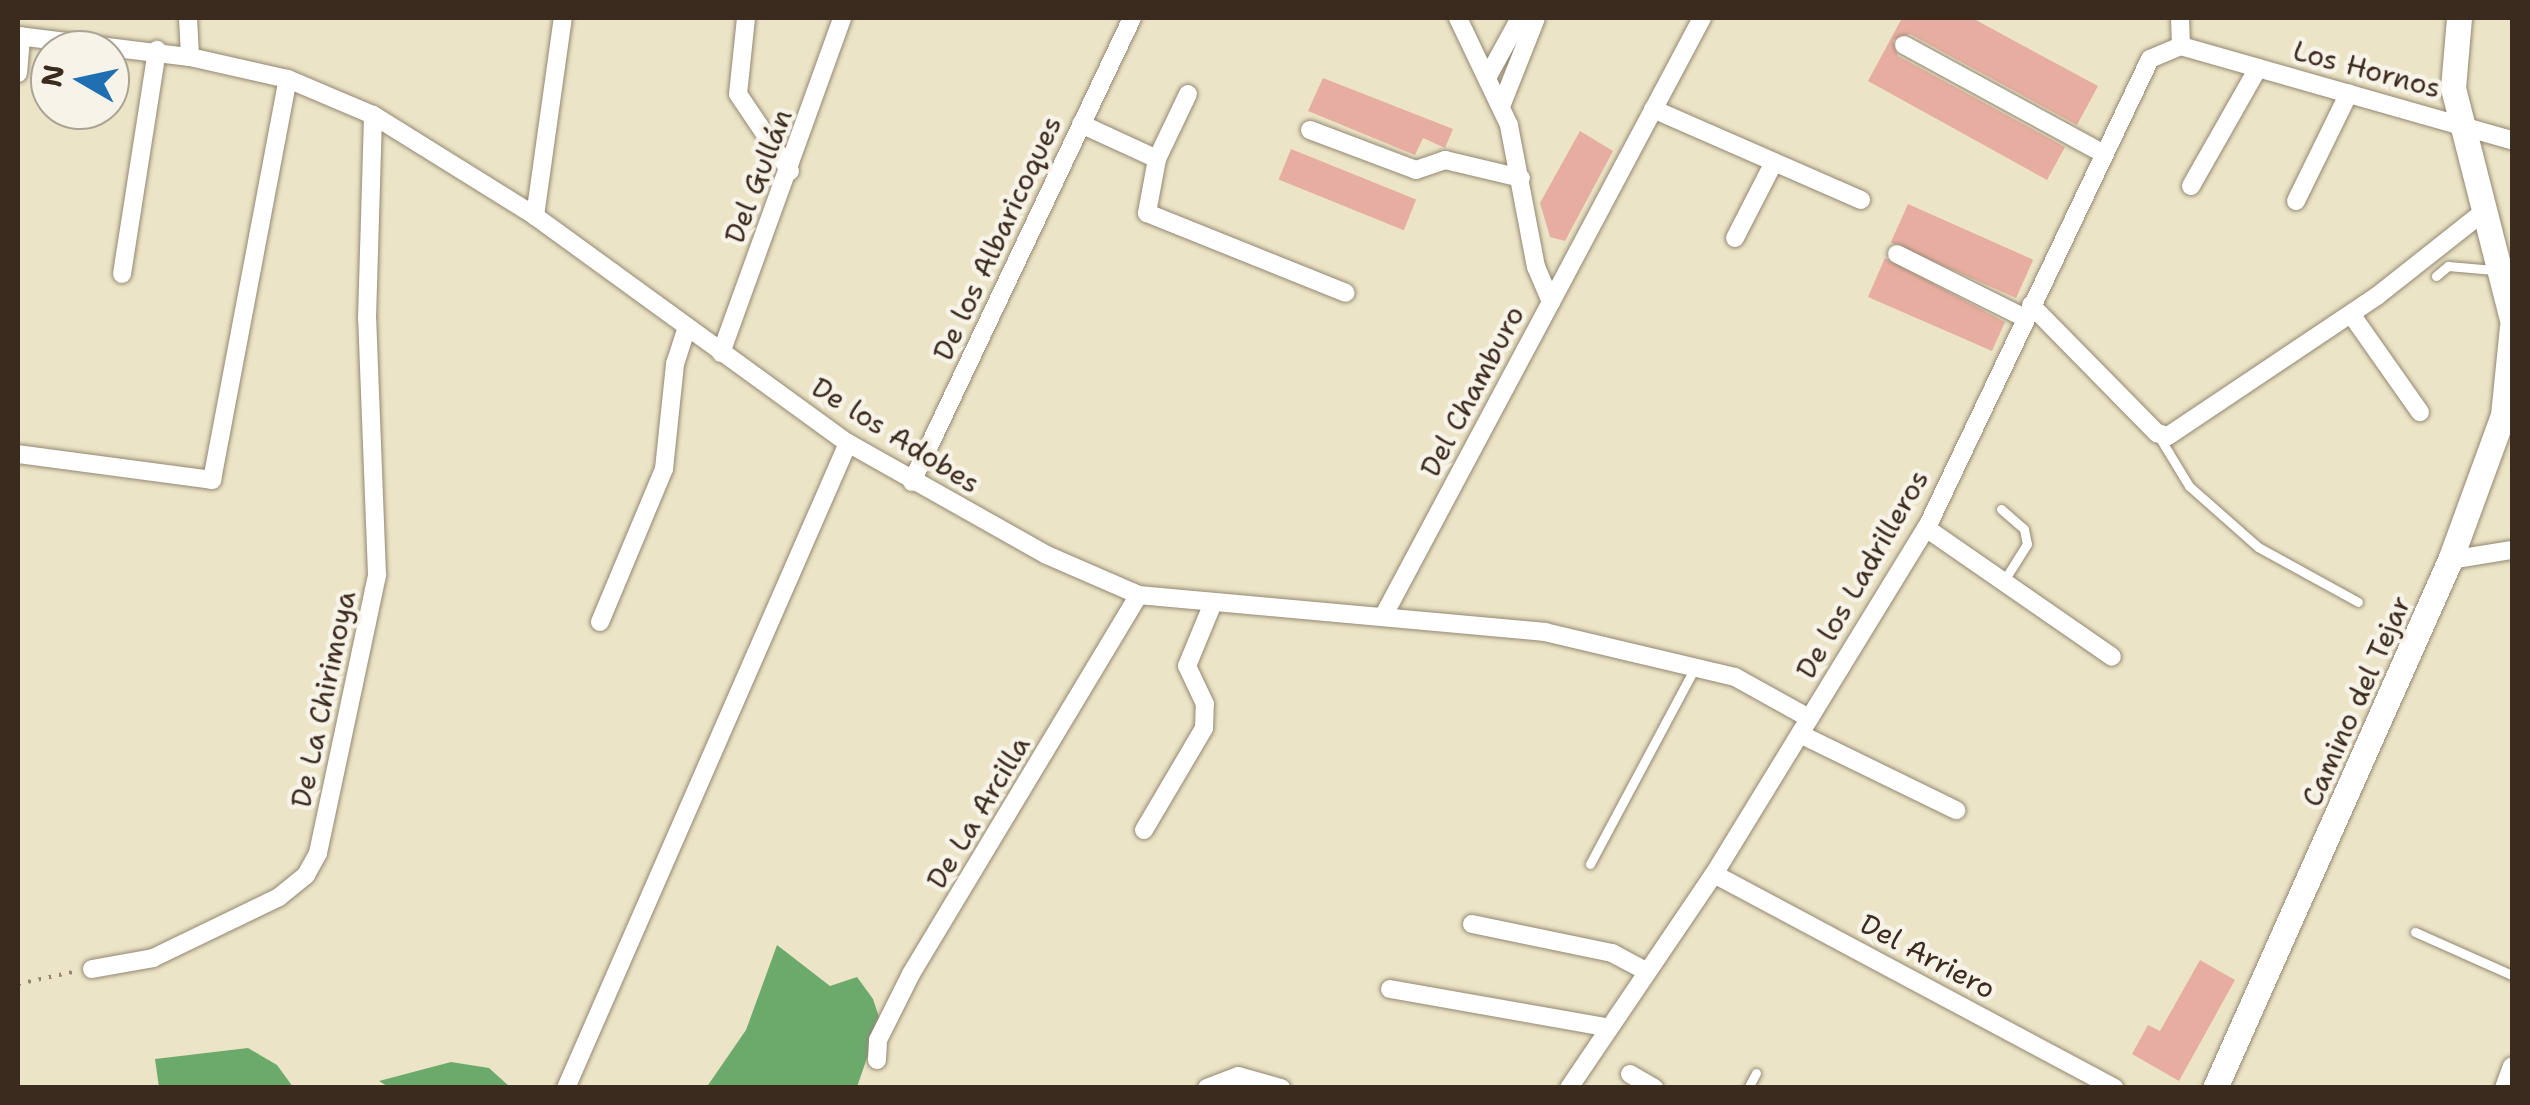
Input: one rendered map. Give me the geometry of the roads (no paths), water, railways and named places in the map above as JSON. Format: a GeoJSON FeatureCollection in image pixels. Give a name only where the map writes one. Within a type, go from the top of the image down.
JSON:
{"type":"FeatureCollection","features":[{"type":"Feature","properties":{"kind":"street"},"geometry":{"type":"LineString","coordinates":[[188,18],[190,57]]}},
{"type":"Feature","properties":{"kind":"street"},"geometry":{"type":"LineString","coordinates":[[535,216],[563,18]]}},
{"type":"Feature","properties":{"kind":"street"},"geometry":{"type":"LineString","coordinates":[[746,18],[738,94],[790,171]]}},
{"type":"Feature","properties":{"kind":"street","name":"Del Gullán"},"geometry":{"type":"LineString","coordinates":[[721,353],[790,171],[842,18]]}},
{"type":"Feature","properties":{"kind":"street","name":"De los Albaricoques"},"geometry":{"type":"LineString","coordinates":[[912,482],[1132,18]]}},
{"type":"Feature","properties":{"kind":"street","name":"Del Chamburo"},"geometry":{"type":"LineString","coordinates":[[1385,613],[1551,302],[1536,267],[1521,178],[1502,104],[1458,18]]}},
{"type":"Feature","properties":{"kind":"street"},"geometry":{"type":"LineString","coordinates":[[1486,78],[1520,18]]}},
{"type":"Feature","properties":{"kind":"street"},"geometry":{"type":"LineString","coordinates":[[1502,104],[1536,18]]}},
{"type":"Feature","properties":{"kind":"street"},"geometry":{"type":"LineString","coordinates":[[1551,302],[1702,18]]}},
{"type":"Feature","properties":{"kind":"street"},"geometry":{"type":"LineString","coordinates":[[2180,18],[2181,46]]}},
{"type":"Feature","properties":{"kind":"street","name":"Camino del Tejar"},"geometry":{"type":"LineString","coordinates":[[2215,1088],[2450,560],[2503,415],[2512,323],[2502,271],[2460,123],[2452,73],[2459,18]]}},
{"type":"Feature","properties":{"kind":"street"},"geometry":{"type":"LineString","coordinates":[[18,73],[19,36]]}},
{"type":"Feature","properties":{"kind":"street","name":"De los Adobes"},"geometry":{"type":"LineString","coordinates":[[19,36],[190,57],[288,79],[373,115],[535,216],[848,443],[1047,555],[1139,595],[1385,613],[1545,632],[1695,666],[1749,683],[1805,726],[1956,810]]}},
{"type":"Feature","properties":{"kind":"street"},"geometry":{"type":"LineString","coordinates":[[1904,45],[2104,154]]}},
{"type":"Feature","properties":{"kind":"street","name":"De los Ladrilleros"},"geometry":{"type":"LineString","coordinates":[[1569,1088],[1606,1027],[1714,874],[1926,528],[2150,59],[2181,46]]}},
{"type":"Feature","properties":{"kind":"street","name":"Los Hornos"},"geometry":{"type":"LineString","coordinates":[[2181,46],[2512,138]]}},
{"type":"Feature","properties":{"kind":"street"},"geometry":{"type":"LineString","coordinates":[[122,274],[157,50]]}},
{"type":"Feature","properties":{"kind":"street"},"geometry":{"type":"LineString","coordinates":[[2191,186],[2258,68]]}},
{"type":"Feature","properties":{"kind":"street"},"geometry":{"type":"LineString","coordinates":[[18,454],[212,480],[288,79]]}},
{"type":"Feature","properties":{"kind":"street"},"geometry":{"type":"LineString","coordinates":[[2296,201],[2349,93]]}},
{"type":"Feature","properties":{"kind":"street"},"geometry":{"type":"LineString","coordinates":[[1188,94],[1157,159],[1144,203],[1154,219],[1346,293]]}},
{"type":"Feature","properties":{"kind":"street"},"geometry":{"type":"LineString","coordinates":[[1653,110],[1861,200]]}},
{"type":"Feature","properties":{"kind":"street","name":"De La Chirimoya"},"geometry":{"type":"LineString","coordinates":[[92,969],[154,958],[279,897],[306,875],[318,852],[377,575],[367,319],[373,115]]}},
{"type":"Feature","properties":{"kind":"street"},"geometry":{"type":"LineString","coordinates":[[1082,124],[1157,159]]}},
{"type":"Feature","properties":{"kind":"street"},"geometry":{"type":"LineString","coordinates":[[1310,130],[1416,170],[1445,160],[1521,178]]}},
{"type":"Feature","properties":{"kind":"street"},"geometry":{"type":"LineString","coordinates":[[1736,238],[1774,162]]}},
{"type":"Feature","properties":{"kind":"street"},"geometry":{"type":"LineString","coordinates":[[1897,254],[2028,312],[2157,433],[2178,434],[2351,314],[2486,210]]}},
{"type":"Feature","properties":{"kind":"street"},"geometry":{"type":"LineString","coordinates":[[2351,314],[2420,412]]}},
{"type":"Feature","properties":{"kind":"street"},"geometry":{"type":"LineString","coordinates":[[600,622],[664,469],[675,364],[688,328]]}},
{"type":"Feature","properties":{"kind":"street"},"geometry":{"type":"LineString","coordinates":[[566,1088],[848,443]]}},
{"type":"Feature","properties":{"kind":"street"},"geometry":{"type":"LineString","coordinates":[[1926,528],[2112,657]]}},
{"type":"Feature","properties":{"kind":"street"},"geometry":{"type":"LineString","coordinates":[[2450,560],[2512,550]]}},
{"type":"Feature","properties":{"kind":"street","name":"De La Arcilla"},"geometry":{"type":"LineString","coordinates":[[877,1060],[878,1040],[911,974],[1139,595]]}},
{"type":"Feature","properties":{"kind":"street"},"geometry":{"type":"LineString","coordinates":[[1144,830],[1204,728],[1205,704],[1188,666],[1213,603]]}},
{"type":"Feature","properties":{"kind":"street","name":"Del Arriero"},"geometry":{"type":"LineString","coordinates":[[1714,874],[2114,1088]]}},
{"type":"Feature","properties":{"kind":"street"},"geometry":{"type":"LineString","coordinates":[[1472,924],[1612,953],[1646,970]]}},
{"type":"Feature","properties":{"kind":"street"},"geometry":{"type":"LineString","coordinates":[[1390,989],[1606,1027]]}},
{"type":"Feature","properties":{"kind":"street"},"geometry":{"type":"LineString","coordinates":[[2504,1088],[2512,1066]]}},
{"type":"Feature","properties":{"kind":"street"},"geometry":{"type":"LineString","coordinates":[[1630,1074],[1654,1088]]}},
{"type":"Feature","properties":{"kind":"street"},"geometry":{"type":"LineString","coordinates":[[1207,1088],[1238,1076],[1281,1088]]}},
{"type":"Feature","properties":{"kind":"lane"},"geometry":{"type":"LineString","coordinates":[[2436,276],[2448,266],[2502,271]]}},
{"type":"Feature","properties":{"kind":"lane"},"geometry":{"type":"LineString","coordinates":[[2157,433],[2188,486],[2258,548],[2358,602]]}},
{"type":"Feature","properties":{"kind":"lane"},"geometry":{"type":"LineString","coordinates":[[2001,510],[2024,529],[2027,544],[2003,582]]}},
{"type":"Feature","properties":{"kind":"lane"},"geometry":{"type":"LineString","coordinates":[[1590,864],[1695,666]]}},
{"type":"Feature","properties":{"kind":"lane"},"geometry":{"type":"LineString","coordinates":[[2415,932],[2512,975]]}},
{"type":"Feature","properties":{"kind":"lane"},"geometry":{"type":"LineString","coordinates":[[1748,1088],[1756,1073]]}}]}
